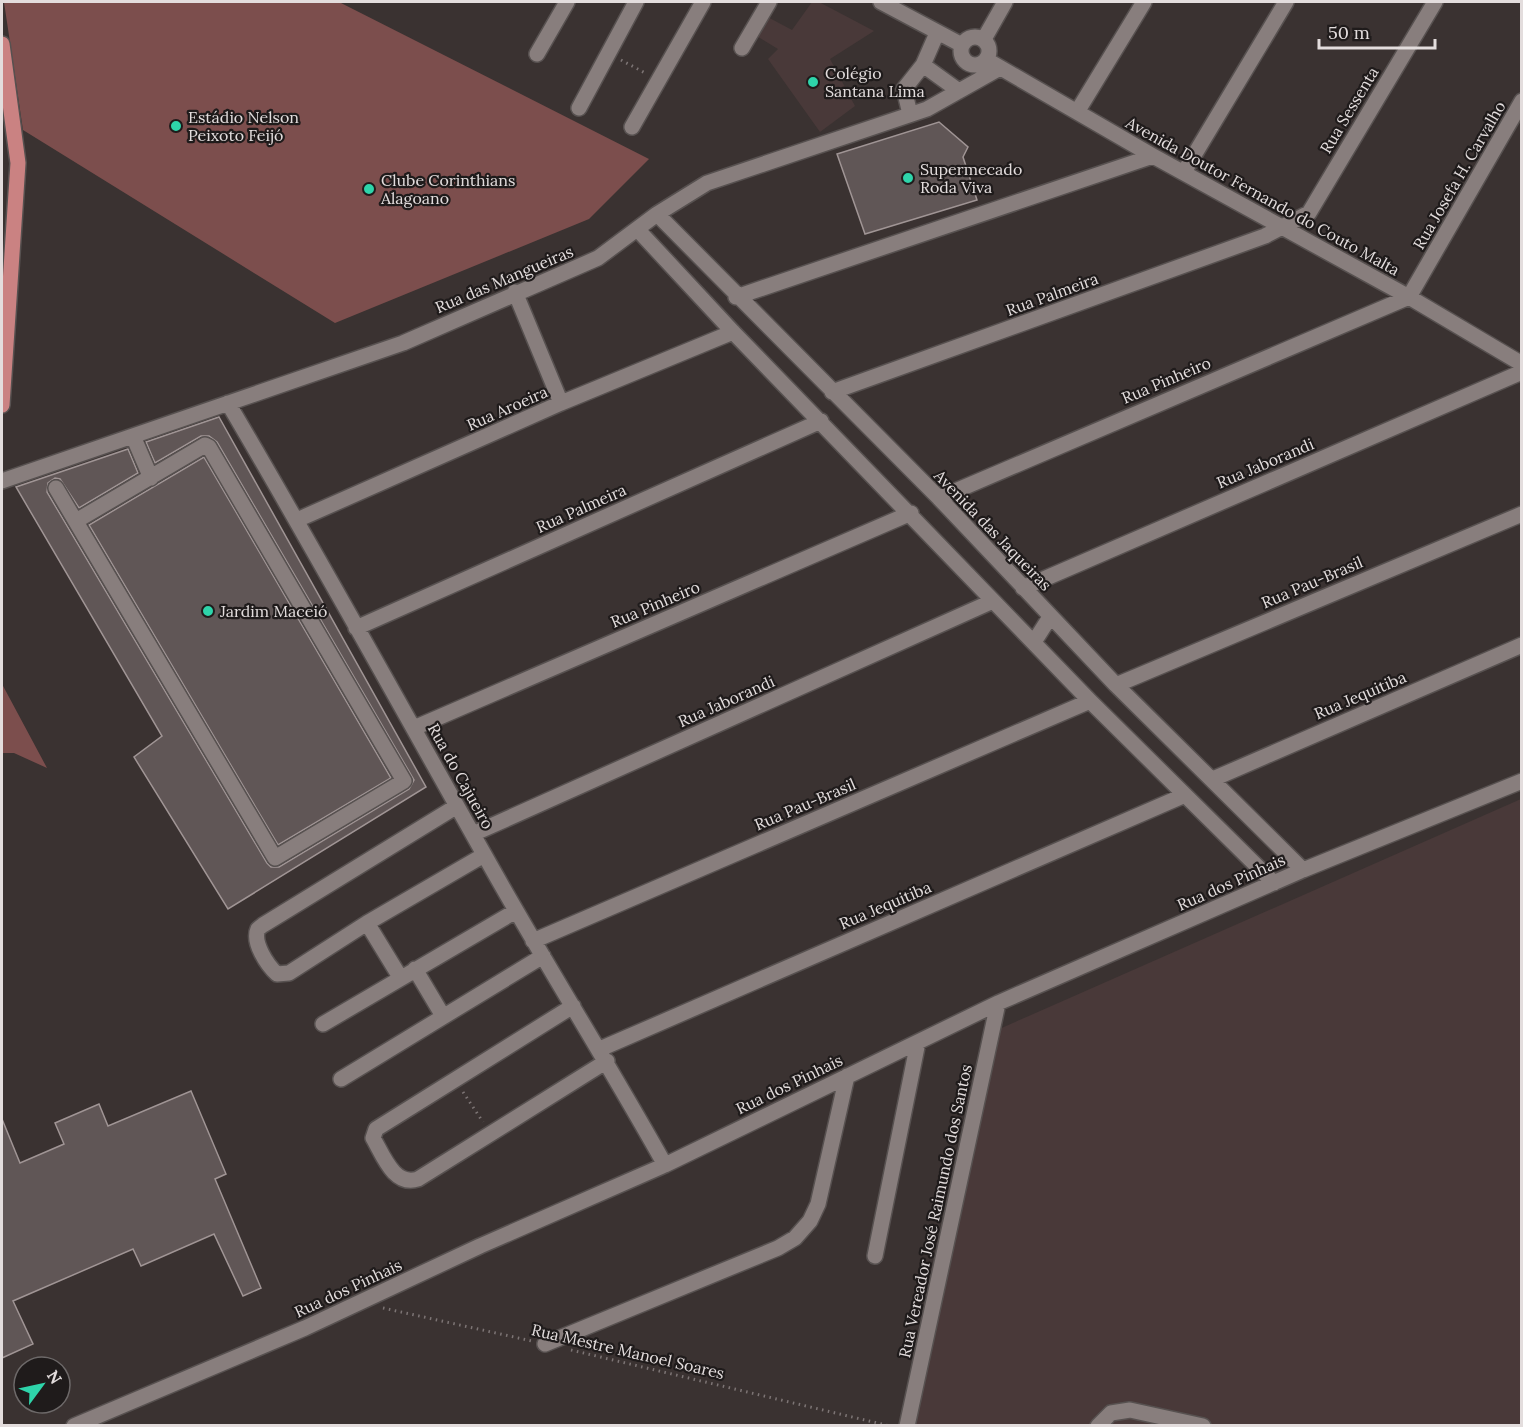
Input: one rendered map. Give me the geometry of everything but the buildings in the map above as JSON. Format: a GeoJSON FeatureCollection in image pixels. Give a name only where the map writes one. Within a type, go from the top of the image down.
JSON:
{"type":"FeatureCollection","features":[{"type":"Feature","properties":{"kind":"main road"},"geometry":{"type":"LineString","coordinates":[[2,44],[18,164],[2,405]]}},
{"type":"Feature","properties":{"kind":"street"},"geometry":{"type":"LineString","coordinates":[[537,54],[567,2]]}},
{"type":"Feature","properties":{"kind":"street"},"geometry":{"type":"LineString","coordinates":[[579,108],[636,2]]}},
{"type":"Feature","properties":{"kind":"street"},"geometry":{"type":"LineString","coordinates":[[632,127],[703,2]]}},
{"type":"Feature","properties":{"kind":"street"},"geometry":{"type":"LineString","coordinates":[[742,48],[769,2]]}},
{"type":"Feature","properties":{"kind":"street","name":"Avenida Doutor Fernando do Couto Malta"},"geometry":{"type":"LineString","coordinates":[[881,2],[962,45],[961,54],[965,61],[972,65],[993,64],[1153,156],[1409,297],[1521,364]]}},
{"type":"Feature","properties":{"kind":"street"},"geometry":{"type":"LineString","coordinates":[[984,39],[1005,2]]}},
{"type":"Feature","properties":{"kind":"street"},"geometry":{"type":"LineString","coordinates":[[1077,112],[1144,2]]}},
{"type":"Feature","properties":{"kind":"street"},"geometry":{"type":"LineString","coordinates":[[1184,172],[1286,2]]}},
{"type":"Feature","properties":{"kind":"street","name":"Rua Sessenta"},"geometry":{"type":"LineString","coordinates":[[1284,227],[1309,213],[1435,2]]}},
{"type":"Feature","properties":{"kind":"street"},"geometry":{"type":"LineString","coordinates":[[910,114],[904,89],[923,65],[937,33]]}},
{"type":"Feature","properties":{"kind":"street"},"geometry":{"type":"LineString","coordinates":[[962,45],[967,39],[976,36],[984,39],[989,45],[993,64]]}},
{"type":"Feature","properties":{"kind":"street","name":"Rua das Mangueiras"},"geometry":{"type":"LineString","coordinates":[[2,481],[135,442],[228,403],[403,343],[515,292],[598,258],[657,214],[707,183],[910,114],[959,91],[993,64]]}},
{"type":"Feature","properties":{"kind":"street"},"geometry":{"type":"LineString","coordinates":[[923,65],[959,91]]}},
{"type":"Feature","properties":{"kind":"street","name":"Rua Josefa H. Carvalho"},"geometry":{"type":"LineString","coordinates":[[1409,297],[1521,101]]}},
{"type":"Feature","properties":{"kind":"street"},"geometry":{"type":"LineString","coordinates":[[736,297],[954,226],[1153,156]]}},
{"type":"Feature","properties":{"kind":"street","name":"Avenida das Jaqueiras"},"geometry":{"type":"LineString","coordinates":[[657,214],[736,297],[939,498],[1116,685],[1303,870]]}},
{"type":"Feature","properties":{"kind":"street","name":"Rua Palmeira"},"geometry":{"type":"LineString","coordinates":[[832,392],[1284,227]]}},
{"type":"Feature","properties":{"kind":"street"},"geometry":{"type":"LineString","coordinates":[[638,230],[733,332],[911,513],[1090,701],[1274,882]]}},
{"type":"Feature","properties":{"kind":"street"},"geometry":{"type":"LineString","coordinates":[[515,292],[561,403]]}},
{"type":"Feature","properties":{"kind":"street","name":"Rua Pinheiro"},"geometry":{"type":"LineString","coordinates":[[939,498],[1409,297]]}},
{"type":"Feature","properties":{"kind":"street","name":"Rua Aroeira"},"geometry":{"type":"LineString","coordinates":[[297,520],[561,403],[733,332]]}},
{"type":"Feature","properties":{"kind":"street","name":"Rua Jaborandi"},"geometry":{"type":"LineString","coordinates":[[1023,588],[1521,372]]}},
{"type":"Feature","properties":{"kind":"street","name":"Rua do Cajueiro"},"geometry":{"type":"LineString","coordinates":[[228,403],[297,520],[533,941],[603,1055],[665,1165]]}},
{"type":"Feature","properties":{"kind":"street","name":"Rua Palmeira"},"geometry":{"type":"LineString","coordinates":[[356,628],[821,421]]}},
{"type":"Feature","properties":{"kind":"street"},"geometry":{"type":"LineString","coordinates":[[135,442],[151,478]]}},
{"type":"Feature","properties":{"kind":"street"},"geometry":{"type":"LineString","coordinates":[[56,488],[275,858],[402,782],[403,778],[209,447],[205,445],[76,521]]}},
{"type":"Feature","properties":{"kind":"street","name":"Rua Pinheiro"},"geometry":{"type":"LineString","coordinates":[[414,728],[911,513]]}},
{"type":"Feature","properties":{"kind":"street","name":"Rua Pau-Brasil"},"geometry":{"type":"LineString","coordinates":[[1116,685],[1521,514]]}},
{"type":"Feature","properties":{"kind":"street","name":"Rua Jaborandi"},"geometry":{"type":"LineString","coordinates":[[473,834],[993,601]]}},
{"type":"Feature","properties":{"kind":"street"},"geometry":{"type":"LineString","coordinates":[[1034,642],[1050,616]]}},
{"type":"Feature","properties":{"kind":"street","name":"Rua Jequitiba"},"geometry":{"type":"LineString","coordinates":[[1213,779],[1521,645]]}},
{"type":"Feature","properties":{"kind":"street","name":"Rua Pau-Brasil"},"geometry":{"type":"LineString","coordinates":[[533,941],[1090,701]]}},
{"type":"Feature","properties":{"kind":"street","name":"Rua dos Pinhais"},"geometry":{"type":"LineString","coordinates":[[74,1425],[359,1302],[665,1165],[998,1004],[1274,882],[1521,781]]}},
{"type":"Feature","properties":{"kind":"street","name":"Rua Jequitiba"},"geometry":{"type":"LineString","coordinates":[[456,1081],[374,1131],[373,1138],[393,1171],[402,1180],[418,1179],[490,1134],[603,1055],[1185,795]]}},
{"type":"Feature","properties":{"kind":"street"},"geometry":{"type":"LineString","coordinates":[[457,806],[263,925],[258,929],[256,941],[272,970],[283,975],[484,855]]}},
{"type":"Feature","properties":{"kind":"street"},"geometry":{"type":"LineString","coordinates":[[323,1024],[399,977],[516,911]]}},
{"type":"Feature","properties":{"kind":"street"},"geometry":{"type":"LineString","coordinates":[[367,923],[399,977]]}},
{"type":"Feature","properties":{"kind":"street"},"geometry":{"type":"LineString","coordinates":[[340,1079],[543,956]]}},
{"type":"Feature","properties":{"kind":"street"},"geometry":{"type":"LineString","coordinates":[[415,969],[443,1016]]}},
{"type":"Feature","properties":{"kind":"street","name":"Rua Vereador José Raimundo dos Santos"},"geometry":{"type":"LineString","coordinates":[[907,1425],[998,1004]]}},
{"type":"Feature","properties":{"kind":"street"},"geometry":{"type":"LineString","coordinates":[[456,1081],[573,1006]]}},
{"type":"Feature","properties":{"kind":"street"},"geometry":{"type":"LineString","coordinates":[[875,1256],[918,1042]]}},
{"type":"Feature","properties":{"kind":"street"},"geometry":{"type":"LineString","coordinates":[[545,1344],[751,1261],[795,1238],[810,1221],[818,1204],[847,1076]]}},
{"type":"Feature","properties":{"kind":"street"},"geometry":{"type":"LineString","coordinates":[[1098,1425],[1111,1413],[1130,1410],[1203,1425]]}},
{"type":"Feature","properties":{"kind":"path"},"geometry":{"type":"LineString","coordinates":[[608,52],[659,81]]}},
{"type":"Feature","properties":{"kind":"path"},"geometry":{"type":"LineString","coordinates":[[456,1081],[490,1134]]}},
{"type":"Feature","properties":{"kind":"path","name":"Rua Mestre Manoel Soares"},"geometry":{"type":"LineString","coordinates":[[359,1302],[890,1425]]}},
{"type":"Feature","properties":{"kind":"shaded area","name":"Clube Corinthians Alagoano"},"geometry":{"type":"Polygon","coordinates":[[[4,2],[339,2],[649,159],[589,219],[335,323],[23,130],[4,2]]]}},
{"type":"Feature","properties":{"kind":"shaded area","name":"Colégio Santana Lima"},"geometry":{"type":"Polygon","coordinates":[[[812,2],[819,2],[874,31],[830,59],[855,106],[820,132],[768,59],[778,49],[752,33],[762,14],[792,30],[812,2]]]}},
{"type":"Feature","properties":{"kind":"shaded area"},"geometry":{"type":"Polygon","coordinates":[[[2,684],[47,768],[14,753],[2,753],[2,684]]]}},
{"type":"Feature","properties":{"kind":"shaded area"},"geometry":{"type":"Polygon","coordinates":[[[1521,799],[1521,1425],[908,1426],[997,1030],[1521,799]]]}},
{"type":"Feature","properties":{"kind":"place","name":"Colégio Santana Lima"},"geometry":{"type":"Point","coordinates":[813,82]}},
{"type":"Feature","properties":{"kind":"place","name":"Estádio Nelson Peixoto Feijó"},"geometry":{"type":"Point","coordinates":[176,126]}},
{"type":"Feature","properties":{"kind":"place","name":"Supermecado Roda Viva"},"geometry":{"type":"Point","coordinates":[908,178]}},
{"type":"Feature","properties":{"kind":"place","name":"Clube Corinthians Alagoano"},"geometry":{"type":"Point","coordinates":[369,189]}},
{"type":"Feature","properties":{"kind":"place","name":"Jardim Maceió"},"geometry":{"type":"Point","coordinates":[208,611]}}]}
